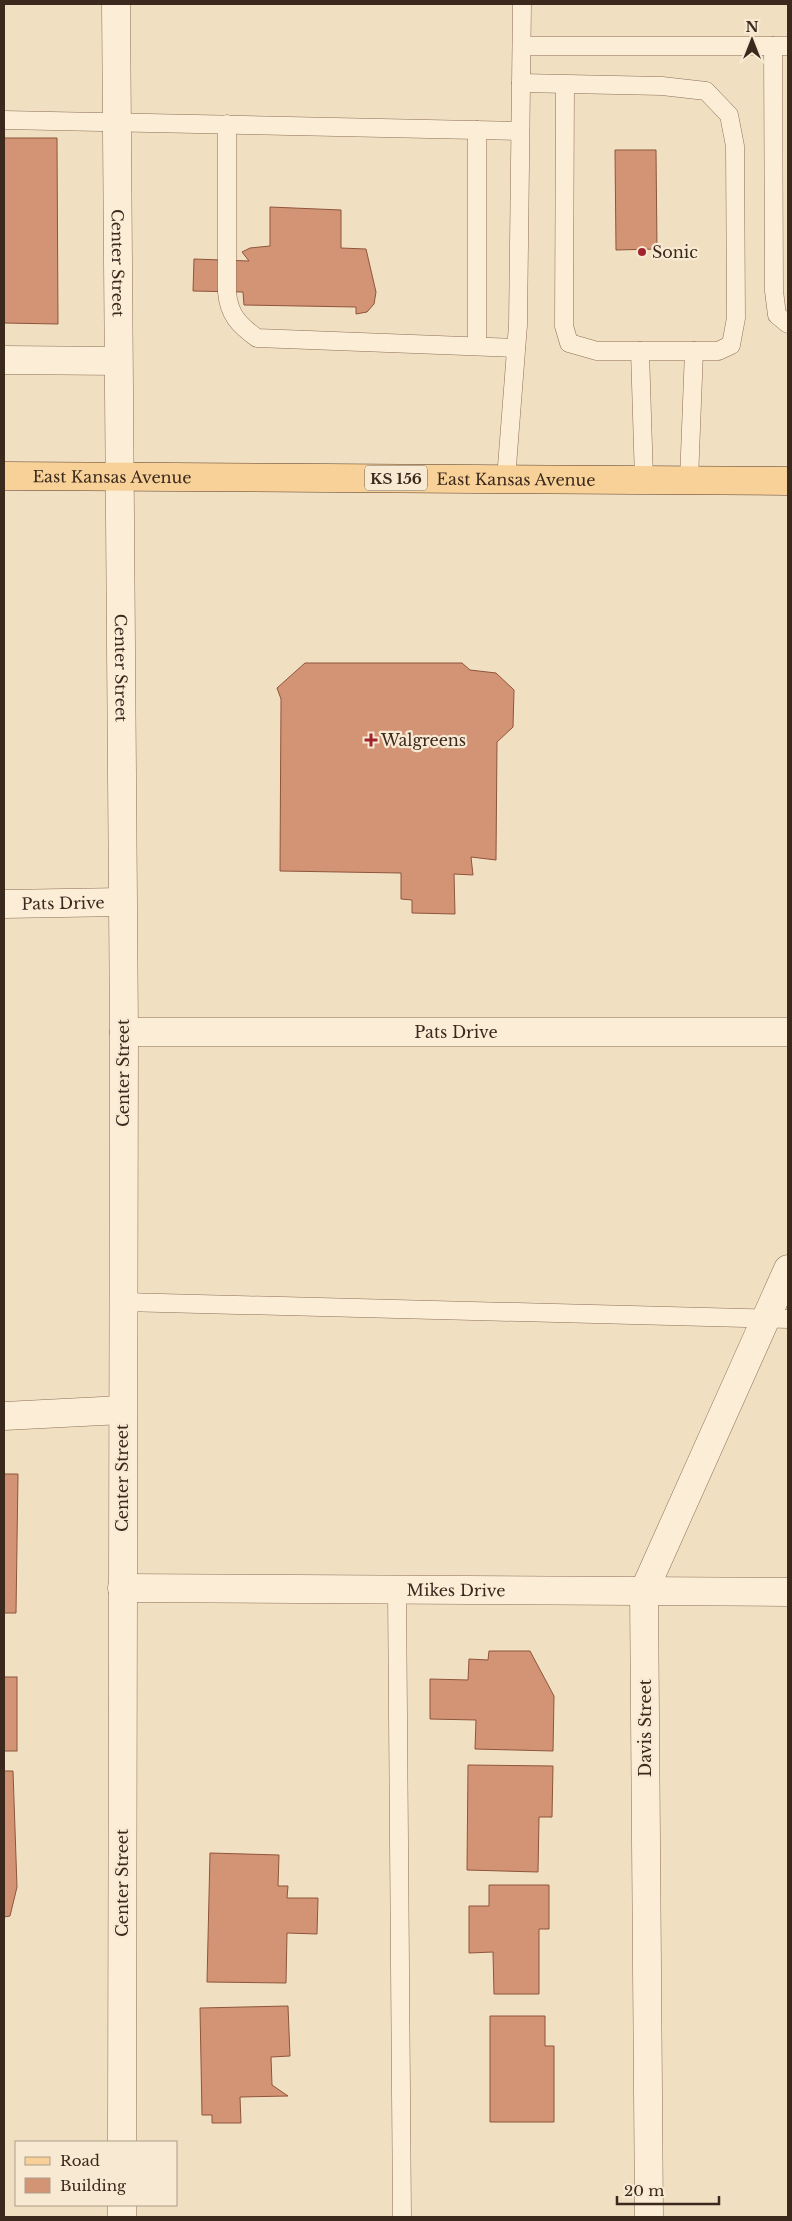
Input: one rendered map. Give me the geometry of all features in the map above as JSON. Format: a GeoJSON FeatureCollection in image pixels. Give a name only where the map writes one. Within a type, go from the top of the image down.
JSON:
{"type":"FeatureCollection","features":[{"type":"Feature","properties":{"kind":"main road","name":"East Kansas Avenue"},"geometry":{"type":"LineString","coordinates":[[4,476],[788,481]]}},
{"type":"Feature","properties":{"kind":"street","name":"Center Street"},"geometry":{"type":"LineString","coordinates":[[116,4],[118,477],[124,1032],[122,2141]]}},
{"type":"Feature","properties":{"kind":"street"},"geometry":{"type":"LineString","coordinates":[[4,360],[118,361]]}},
{"type":"Feature","properties":{"kind":"street","name":"Pats Drive"},"geometry":{"type":"LineString","coordinates":[[4,904],[122,902]]}},
{"type":"Feature","properties":{"kind":"street","name":"Pats Drive"},"geometry":{"type":"LineString","coordinates":[[124,1032],[788,1032]]}},
{"type":"Feature","properties":{"kind":"street","name":"Davis Street"},"geometry":{"type":"LineString","coordinates":[[649,2217],[644,1592],[777,1319],[788,1269]]}},
{"type":"Feature","properties":{"kind":"street"},"geometry":{"type":"LineString","coordinates":[[4,1416],[122,1410]]}},
{"type":"Feature","properties":{"kind":"street","name":"Mikes Drive"},"geometry":{"type":"LineString","coordinates":[[122,1588],[788,1592]]}},
{"type":"Feature","properties":{"kind":"lane"},"geometry":{"type":"LineString","coordinates":[[506,479],[516,348],[522,4]]}},
{"type":"Feature","properties":{"kind":"lane"},"geometry":{"type":"LineString","coordinates":[[522,46],[781,46],[774,291],[777,315],[788,324]]}},
{"type":"Feature","properties":{"kind":"lane"},"geometry":{"type":"LineString","coordinates":[[521,84],[565,84],[662,86],[706,91],[729,115],[735,146],[736,318],[731,345],[718,351],[597,351],[569,343],[564,326],[565,84]]}},
{"type":"Feature","properties":{"kind":"lane"},"geometry":{"type":"LineString","coordinates":[[4,120],[520,131]]}},
{"type":"Feature","properties":{"kind":"lane"},"geometry":{"type":"LineString","coordinates":[[228,124],[227,292],[228,307],[238,324],[257,338],[516,348]]}},
{"type":"Feature","properties":{"kind":"lane"},"geometry":{"type":"LineString","coordinates":[[476,346],[477,130]]}},
{"type":"Feature","properties":{"kind":"lane"},"geometry":{"type":"LineString","coordinates":[[640,351],[644,480]]}},
{"type":"Feature","properties":{"kind":"lane"},"geometry":{"type":"LineString","coordinates":[[689,480],[694,351]]}},
{"type":"Feature","properties":{"kind":"lane"},"geometry":{"type":"LineString","coordinates":[[123,1302],[777,1319]]}},
{"type":"Feature","properties":{"kind":"lane"},"geometry":{"type":"LineString","coordinates":[[397,1590],[402,2217]]}},
{"type":"Feature","properties":{"kind":"building"},"geometry":{"type":"Polygon","coordinates":[[[4,138],[57,138],[58,324],[4,323],[4,138]]]}},
{"type":"Feature","properties":{"kind":"building"},"geometry":{"type":"Polygon","coordinates":[[[615,150],[656,150],[657,249],[616,250],[615,150]]]}},
{"type":"Feature","properties":{"kind":"building"},"geometry":{"type":"Polygon","coordinates":[[[270,207],[341,210],[341,248],[366,249],[376,292],[374,304],[367,312],[356,314],[356,307],[244,305],[243,292],[193,291],[194,259],[249,261],[242,252],[250,248],[270,246],[270,207]]]}},
{"type":"Feature","properties":{"kind":"building"},"geometry":{"type":"Polygon","coordinates":[[[305,663],[462,663],[470,670],[496,673],[514,690],[513,727],[497,742],[496,860],[471,857],[473,875],[454,874],[455,914],[412,913],[412,900],[401,899],[401,873],[280,871],[281,699],[277,688],[305,663]]]}},
{"type":"Feature","properties":{"kind":"building"},"geometry":{"type":"Polygon","coordinates":[[[4,1474],[18,1474],[16,1613],[4,1613],[4,1474]]]}},
{"type":"Feature","properties":{"kind":"building"},"geometry":{"type":"Polygon","coordinates":[[[489,1651],[530,1651],[554,1696],[553,1751],[475,1749],[476,1720],[430,1719],[430,1679],[468,1680],[469,1659],[488,1660],[489,1651]]]}},
{"type":"Feature","properties":{"kind":"building"},"geometry":{"type":"Polygon","coordinates":[[[4,1677],[17,1677],[17,1751],[4,1751],[4,1677]]]}},
{"type":"Feature","properties":{"kind":"building"},"geometry":{"type":"Polygon","coordinates":[[[468,1765],[553,1766],[552,1817],[539,1817],[538,1872],[467,1870],[468,1765]]]}},
{"type":"Feature","properties":{"kind":"building"},"geometry":{"type":"Polygon","coordinates":[[[4,1771],[13,1771],[17,1887],[10,1916],[4,1917],[4,1771]]]}},
{"type":"Feature","properties":{"kind":"building"},"geometry":{"type":"Polygon","coordinates":[[[210,1853],[279,1855],[278,1886],[288,1886],[287,1898],[318,1898],[317,1934],[287,1933],[286,1983],[207,1982],[210,1853]]]}},
{"type":"Feature","properties":{"kind":"building"},"geometry":{"type":"Polygon","coordinates":[[[489,1885],[549,1885],[549,1929],[539,1929],[539,1994],[494,1994],[493,1952],[469,1953],[469,1906],[489,1906],[489,1885]]]}},
{"type":"Feature","properties":{"kind":"building"},"geometry":{"type":"Polygon","coordinates":[[[288,2006],[290,2056],[271,2057],[272,2085],[288,2096],[240,2097],[241,2123],[212,2123],[212,2115],[202,2115],[200,2008],[288,2006]]]}},
{"type":"Feature","properties":{"kind":"building"},"geometry":{"type":"Polygon","coordinates":[[[490,2016],[545,2016],[545,2046],[554,2046],[554,2122],[490,2122],[490,2016]]]}},
{"type":"Feature","properties":{"kind":"place","name":"Sonic"},"geometry":{"type":"Point","coordinates":[642,252]}},
{"type":"Feature","properties":{"kind":"place","name":"Walgreens"},"geometry":{"type":"Point","coordinates":[371,740]}}]}
